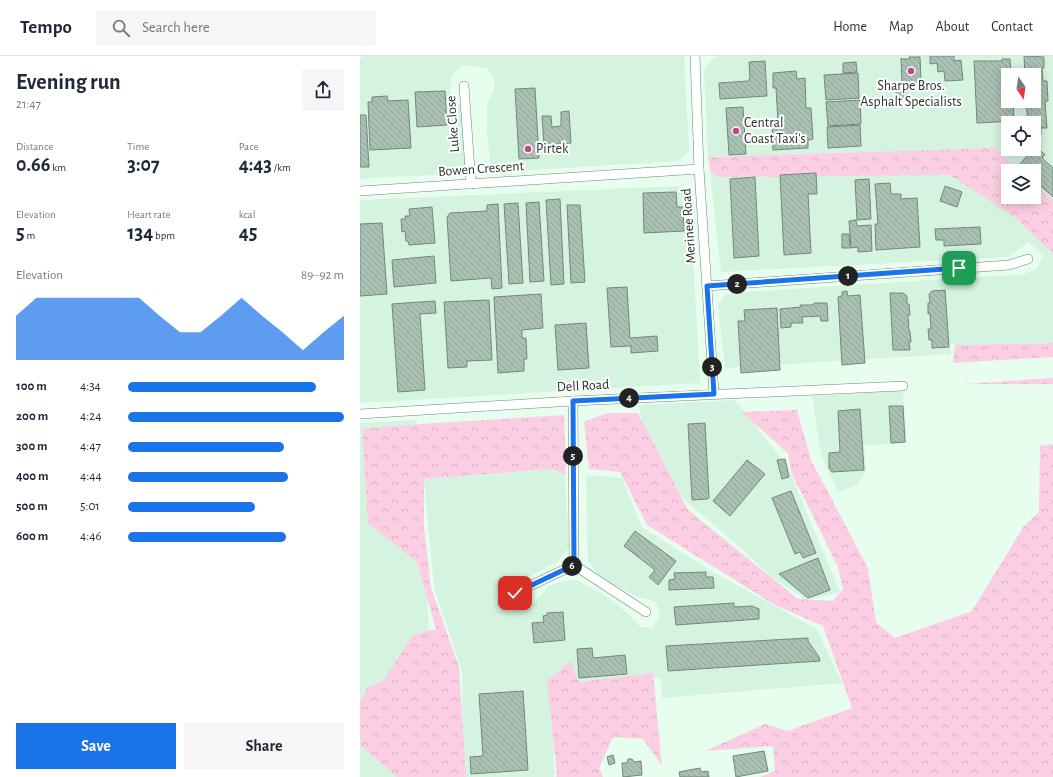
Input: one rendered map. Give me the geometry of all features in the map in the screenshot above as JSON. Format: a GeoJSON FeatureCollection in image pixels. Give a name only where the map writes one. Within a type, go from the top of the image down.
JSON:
{"type":"FeatureCollection","features":[{"type":"Feature","properties":{"kind":"street","name":"Merinee Road"},"geometry":{"type":"LineString","coordinates":[[695,56],[699,169],[714,394]]}},
{"type":"Feature","properties":{"kind":"street","name":"Luke Close"},"geometry":{"type":"LineString","coordinates":[[464,86],[471,184]]}},
{"type":"Feature","properties":{"kind":"street","name":"Bowen Crescent"},"geometry":{"type":"LineString","coordinates":[[360,191],[699,169]]}},
{"type":"Feature","properties":{"kind":"street"},"geometry":{"type":"LineString","coordinates":[[707,286],[1009,265],[1028,259]]}},
{"type":"Feature","properties":{"kind":"street","name":"Dell Road"},"geometry":{"type":"LineString","coordinates":[[360,414],[573,401],[903,386]]}},
{"type":"Feature","properties":{"kind":"street"},"geometry":{"type":"LineString","coordinates":[[573,401],[574,565]]}},
{"type":"Feature","properties":{"kind":"street"},"geometry":{"type":"LineString","coordinates":[[515,593],[574,565]]}},
{"type":"Feature","properties":{"kind":"street"},"geometry":{"type":"LineString","coordinates":[[574,565],[646,612]]}},
{"type":"Feature","properties":{"kind":"shaded area"},"geometry":{"type":"Polygon","coordinates":[[[364,56],[684,56],[689,150],[679,161],[500,172],[490,163],[487,131],[487,104],[495,88],[494,78],[487,68],[463,65],[452,75],[450,92],[463,111],[466,164],[457,174],[369,178],[360,180],[360,58],[364,56]]]}},
{"type":"Feature","properties":{"kind":"shaded area"},"geometry":{"type":"Polygon","coordinates":[[[720,56],[1053,56],[1053,200],[1041,189],[1041,164],[1012,164],[1003,156],[1041,156],[1041,116],[1001,116],[1001,154],[994,148],[708,157],[704,70],[714,57],[720,56]]]}},
{"type":"Feature","properties":{"kind":"shaded area"},"geometry":{"type":"Polygon","coordinates":[[[710,171],[719,177],[950,174],[1017,219],[1053,254],[1053,343],[950,344],[951,354],[725,368],[718,304],[727,293],[1024,274],[1037,269],[1043,256],[1029,242],[1008,257],[721,272],[710,171]]]}},
{"type":"Feature","properties":{"kind":"shaded area"},"geometry":{"type":"Polygon","coordinates":[[[679,186],[690,197],[700,383],[360,403],[360,200],[679,186]]]}},
{"type":"Feature","properties":{"kind":"shaded area"},"geometry":{"type":"Polygon","coordinates":[[[903,391],[907,443],[864,446],[866,471],[857,485],[838,492],[821,455],[812,396],[903,391]]]}},
{"type":"Feature","properties":{"kind":"shaded area"},"geometry":{"type":"Polygon","coordinates":[[[735,400],[788,467],[840,592],[807,600],[773,578],[686,501],[653,457],[638,405],[735,400]]]}},
{"type":"Feature","properties":{"kind":"shaded area"},"geometry":{"type":"Polygon","coordinates":[[[417,420],[437,777],[360,777],[360,423],[417,420]]]}},
{"type":"Feature","properties":{"kind":"shaded area"},"geometry":{"type":"Polygon","coordinates":[[[551,469],[565,474],[569,548],[557,562],[512,585],[510,595],[516,605],[529,608],[549,586],[564,581],[577,580],[609,598],[634,619],[640,627],[653,628],[660,617],[656,602],[638,597],[602,579],[588,561],[586,475],[622,478],[642,527],[711,571],[817,629],[842,683],[662,698],[661,678],[551,684],[554,777],[463,777],[462,671],[434,588],[424,479],[551,469]]]}},
{"type":"Feature","properties":{"kind":"green space"},"geometry":{"type":"Polygon","coordinates":[[[994,148],[1001,156],[1012,164],[1001,164],[1001,204],[1041,204],[1041,189],[1053,200],[1053,254],[1017,219],[950,175],[719,177],[710,171],[708,157],[994,148]]]}},
{"type":"Feature","properties":{"kind":"green space"},"geometry":{"type":"Polygon","coordinates":[[[1053,343],[1053,357],[953,363],[955,345],[1053,343]]]}},
{"type":"Feature","properties":{"kind":"green space"},"geometry":{"type":"Polygon","coordinates":[[[1053,378],[1053,384],[964,384],[1053,378]]]}},
{"type":"Feature","properties":{"kind":"green space"},"geometry":{"type":"Polygon","coordinates":[[[797,410],[811,460],[868,568],[876,622],[895,638],[972,611],[1024,526],[1039,512],[1040,446],[1053,444],[1053,777],[760,777],[775,771],[773,746],[705,751],[765,724],[787,731],[852,708],[823,626],[775,605],[647,525],[620,472],[589,469],[584,422],[607,413],[638,413],[688,510],[798,599],[833,601],[843,589],[838,567],[792,474],[788,453],[741,412],[797,410]]]}},
{"type":"Feature","properties":{"kind":"green space"},"geometry":{"type":"Polygon","coordinates":[[[564,415],[565,474],[551,469],[424,479],[424,527],[431,588],[459,667],[466,777],[397,777],[360,745],[360,702],[368,687],[383,681],[413,635],[436,629],[417,562],[368,523],[362,429],[564,415]]]}},
{"type":"Feature","properties":{"kind":"green space"},"geometry":{"type":"Polygon","coordinates":[[[570,661],[579,682],[653,673],[662,766],[643,739],[613,737],[599,768],[603,777],[556,777],[547,681],[570,661]]]}},
{"type":"Feature","properties":{"kind":"building"},"geometry":{"type":"Polygon","coordinates":[[[930,56],[954,56],[954,61],[961,60],[963,80],[945,81],[944,71],[938,72],[937,63],[930,64],[930,56]]]}},
{"type":"Feature","properties":{"kind":"building"},"geometry":{"type":"Polygon","coordinates":[[[1024,56],[1044,57],[1044,68],[1042,68],[1043,81],[1047,81],[1048,101],[1045,101],[1047,128],[1041,128],[1041,116],[1027,116],[1027,108],[1041,108],[1041,68],[1025,68],[1024,56]]]}},
{"type":"Feature","properties":{"kind":"building","name":"Sharpe Bros. Asphalt Specialists"},"geometry":{"type":"Polygon","coordinates":[[[909,57],[920,57],[921,82],[902,83],[901,58],[910,59],[909,57]]]}},
{"type":"Feature","properties":{"kind":"building"},"geometry":{"type":"Polygon","coordinates":[[[1002,59],[1010,59],[1011,68],[1001,68],[1001,108],[1013,108],[1014,116],[1001,116],[1001,122],[977,123],[974,61],[1002,61],[1002,59]]]}},
{"type":"Feature","properties":{"kind":"building"},"geometry":{"type":"Polygon","coordinates":[[[765,61],[767,96],[720,99],[719,83],[748,81],[750,78],[749,62],[765,61]]]}},
{"type":"Feature","properties":{"kind":"building"},"geometry":{"type":"Polygon","coordinates":[[[856,62],[857,72],[843,73],[843,63],[856,62]]]}},
{"type":"Feature","properties":{"kind":"building"},"geometry":{"type":"Polygon","coordinates":[[[796,71],[797,79],[805,78],[806,108],[811,108],[813,139],[808,140],[808,148],[773,150],[772,123],[778,122],[776,88],[773,88],[773,73],[796,71]]]}},
{"type":"Feature","properties":{"kind":"building"},"geometry":{"type":"Polygon","coordinates":[[[858,73],[859,98],[826,100],[824,75],[858,73]]]}},
{"type":"Feature","properties":{"kind":"building"},"geometry":{"type":"Polygon","coordinates":[[[535,88],[539,158],[519,159],[515,89],[535,88]]]}},
{"type":"Feature","properties":{"kind":"building"},"geometry":{"type":"Polygon","coordinates":[[[896,90],[906,90],[906,97],[896,98],[896,90]]]}},
{"type":"Feature","properties":{"kind":"building"},"geometry":{"type":"Polygon","coordinates":[[[445,91],[447,125],[417,127],[415,92],[445,91]]]}},
{"type":"Feature","properties":{"kind":"building"},"geometry":{"type":"Polygon","coordinates":[[[387,96],[388,101],[408,100],[411,148],[370,150],[368,102],[372,102],[372,97],[387,96]]]}},
{"type":"Feature","properties":{"kind":"building"},"geometry":{"type":"Polygon","coordinates":[[[860,100],[861,124],[828,126],[826,102],[860,100]]]}},
{"type":"Feature","properties":{"kind":"building","name":"Central Coast Taxi's"},"geometry":{"type":"Polygon","coordinates":[[[743,107],[746,154],[729,155],[726,108],[743,107]]]}},
{"type":"Feature","properties":{"kind":"building"},"geometry":{"type":"Polygon","coordinates":[[[569,111],[571,143],[544,145],[542,116],[551,116],[552,127],[561,126],[561,112],[569,111]]]}},
{"type":"Feature","properties":{"kind":"building"},"geometry":{"type":"Polygon","coordinates":[[[360,115],[366,115],[369,167],[360,167],[360,115]]]}},
{"type":"Feature","properties":{"kind":"building"},"geometry":{"type":"Polygon","coordinates":[[[860,125],[861,146],[828,148],[827,127],[860,125]]]}},
{"type":"Feature","properties":{"kind":"building"},"geometry":{"type":"Polygon","coordinates":[[[1041,151],[1045,155],[1042,158],[1053,168],[1053,197],[1041,186],[1041,164],[1020,164],[1027,156],[1041,156],[1041,151]]]}},
{"type":"Feature","properties":{"kind":"building"},"geometry":{"type":"Polygon","coordinates":[[[816,173],[817,194],[808,194],[811,253],[784,255],[780,175],[816,173]]]}},
{"type":"Feature","properties":{"kind":"building"},"geometry":{"type":"Polygon","coordinates":[[[755,177],[759,256],[734,258],[730,179],[755,177]]]}},
{"type":"Feature","properties":{"kind":"building"},"geometry":{"type":"Polygon","coordinates":[[[869,179],[871,219],[857,220],[855,180],[869,179]]]}},
{"type":"Feature","properties":{"kind":"building"},"geometry":{"type":"Polygon","coordinates":[[[890,183],[891,194],[901,194],[901,199],[917,198],[920,247],[876,250],[875,224],[878,224],[875,184],[890,183]]]}},
{"type":"Feature","properties":{"kind":"building"},"geometry":{"type":"Polygon","coordinates":[[[945,186],[962,192],[957,207],[940,201],[945,186]]]}},
{"type":"Feature","properties":{"kind":"building"},"geometry":{"type":"Polygon","coordinates":[[[676,192],[677,207],[683,207],[684,231],[644,233],[643,193],[676,192]]]}},
{"type":"Feature","properties":{"kind":"building"},"geometry":{"type":"Polygon","coordinates":[[[560,199],[564,284],[551,285],[546,200],[560,199]]]}},
{"type":"Feature","properties":{"kind":"building"},"geometry":{"type":"Polygon","coordinates":[[[539,202],[544,281],[530,282],[526,203],[539,202]]]}},
{"type":"Feature","properties":{"kind":"building"},"geometry":{"type":"Polygon","coordinates":[[[518,203],[523,283],[509,284],[504,204],[518,203]]]}},
{"type":"Feature","properties":{"kind":"building"},"geometry":{"type":"Polygon","coordinates":[[[498,204],[502,288],[492,289],[491,278],[451,281],[447,217],[450,213],[487,211],[487,205],[498,204]]]}},
{"type":"Feature","properties":{"kind":"building"},"geometry":{"type":"Polygon","coordinates":[[[567,205],[580,205],[585,282],[571,283],[567,205]]]}},
{"type":"Feature","properties":{"kind":"building"},"geometry":{"type":"Polygon","coordinates":[[[432,207],[435,243],[409,245],[408,241],[406,241],[405,231],[402,232],[401,219],[406,219],[405,216],[410,216],[409,209],[432,207]]]}},
{"type":"Feature","properties":{"kind":"building"},"geometry":{"type":"Polygon","coordinates":[[[856,220],[857,226],[871,225],[872,251],[858,252],[858,247],[851,248],[849,221],[856,220]]]}},
{"type":"Feature","properties":{"kind":"building"},"geometry":{"type":"Polygon","coordinates":[[[382,223],[387,294],[360,296],[360,224],[382,223]]]}},
{"type":"Feature","properties":{"kind":"building"},"geometry":{"type":"Polygon","coordinates":[[[980,227],[981,244],[944,246],[944,240],[936,240],[935,229],[980,227]]]}},
{"type":"Feature","properties":{"kind":"building"},"geometry":{"type":"Polygon","coordinates":[[[842,234],[849,234],[850,248],[842,248],[842,234]]]}},
{"type":"Feature","properties":{"kind":"building"},"geometry":{"type":"Polygon","coordinates":[[[434,256],[436,283],[394,287],[392,260],[434,256]]]}},
{"type":"Feature","properties":{"kind":"building"},"geometry":{"type":"Polygon","coordinates":[[[627,287],[630,338],[657,336],[658,351],[631,353],[631,346],[611,347],[607,288],[627,287]]]}},
{"type":"Feature","properties":{"kind":"building"},"geometry":{"type":"Polygon","coordinates":[[[945,290],[949,347],[932,348],[932,340],[929,340],[928,329],[931,329],[930,313],[928,314],[928,303],[930,303],[929,294],[932,291],[945,290]]]}},
{"type":"Feature","properties":{"kind":"building"},"geometry":{"type":"Polygon","coordinates":[[[847,291],[848,296],[860,295],[865,363],[842,365],[838,297],[842,296],[842,292],[847,291]]]}},
{"type":"Feature","properties":{"kind":"building"},"geometry":{"type":"Polygon","coordinates":[[[890,293],[903,293],[907,296],[907,304],[909,304],[910,315],[908,315],[911,342],[909,342],[910,350],[893,350],[890,293]]]}},
{"type":"Feature","properties":{"kind":"building"},"geometry":{"type":"Polygon","coordinates":[[[541,294],[543,328],[522,330],[522,338],[526,338],[527,359],[524,359],[524,371],[498,373],[494,297],[541,294]]]}},
{"type":"Feature","properties":{"kind":"building"},"geometry":{"type":"Polygon","coordinates":[[[489,300],[492,360],[467,361],[467,367],[448,368],[444,302],[489,300]]]}},
{"type":"Feature","properties":{"kind":"building"},"geometry":{"type":"Polygon","coordinates":[[[435,301],[436,313],[420,314],[425,390],[398,392],[392,304],[435,301]]]}},
{"type":"Feature","properties":{"kind":"building"},"geometry":{"type":"Polygon","coordinates":[[[814,303],[827,303],[828,321],[821,321],[820,316],[802,317],[803,323],[791,323],[791,327],[781,328],[780,309],[801,307],[800,305],[814,305],[814,303]]]}},
{"type":"Feature","properties":{"kind":"building"},"geometry":{"type":"Polygon","coordinates":[[[777,308],[780,370],[741,373],[738,321],[745,321],[744,310],[777,308]]]}},
{"type":"Feature","properties":{"kind":"building"},"geometry":{"type":"Polygon","coordinates":[[[586,323],[589,368],[558,370],[555,325],[586,323]]]}},
{"type":"Feature","properties":{"kind":"building"},"geometry":{"type":"Polygon","coordinates":[[[889,406],[903,406],[905,442],[891,443],[889,406]]]}},
{"type":"Feature","properties":{"kind":"building"},"geometry":{"type":"Polygon","coordinates":[[[860,409],[864,470],[832,472],[829,468],[829,453],[840,452],[838,411],[860,409]]]}},
{"type":"Feature","properties":{"kind":"building"},"geometry":{"type":"Polygon","coordinates":[[[705,423],[709,498],[692,500],[688,424],[705,423]]]}},
{"type":"Feature","properties":{"kind":"building"},"geometry":{"type":"Polygon","coordinates":[[[785,459],[789,477],[782,479],[777,460],[785,459]]]}},
{"type":"Feature","properties":{"kind":"building"},"geometry":{"type":"Polygon","coordinates":[[[747,460],[765,474],[730,516],[713,501],[747,460]]]}},
{"type":"Feature","properties":{"kind":"building"},"geometry":{"type":"Polygon","coordinates":[[[791,491],[816,553],[803,558],[800,552],[795,554],[772,498],[791,491]]]}},
{"type":"Feature","properties":{"kind":"building"},"geometry":{"type":"Polygon","coordinates":[[[635,531],[676,561],[658,585],[649,577],[655,570],[624,546],[635,531]]]}},
{"type":"Feature","properties":{"kind":"building"},"geometry":{"type":"Polygon","coordinates":[[[818,558],[830,590],[808,598],[779,574],[818,558]]]}},
{"type":"Feature","properties":{"kind":"building"},"geometry":{"type":"Polygon","coordinates":[[[706,572],[706,577],[713,577],[714,588],[669,590],[669,580],[675,579],[674,573],[706,572]]]}},
{"type":"Feature","properties":{"kind":"building"},"geometry":{"type":"Polygon","coordinates":[[[734,603],[734,607],[752,606],[759,609],[759,619],[676,625],[674,607],[734,603]]]}},
{"type":"Feature","properties":{"kind":"building"},"geometry":{"type":"Polygon","coordinates":[[[563,612],[565,640],[534,643],[532,623],[544,622],[543,616],[547,615],[547,613],[563,612]]]}},
{"type":"Feature","properties":{"kind":"building"},"geometry":{"type":"Polygon","coordinates":[[[808,638],[808,641],[819,657],[820,661],[668,671],[666,646],[808,638]]]}},
{"type":"Feature","properties":{"kind":"building"},"geometry":{"type":"Polygon","coordinates":[[[592,648],[593,658],[625,655],[627,674],[579,678],[577,649],[592,648]]]}},
{"type":"Feature","properties":{"kind":"building"},"geometry":{"type":"Polygon","coordinates":[[[523,691],[528,770],[471,774],[470,757],[483,756],[479,694],[523,691]]]}},
{"type":"Feature","properties":{"kind":"building"},"geometry":{"type":"Polygon","coordinates":[[[764,751],[768,771],[736,777],[733,756],[764,751]]]}},
{"type":"Feature","properties":{"kind":"building"},"geometry":{"type":"Polygon","coordinates":[[[613,755],[615,763],[609,765],[607,757],[613,755]]]}},
{"type":"Feature","properties":{"kind":"building"},"geometry":{"type":"Polygon","coordinates":[[[628,759],[632,759],[634,762],[641,761],[642,775],[623,777],[622,763],[627,763],[628,759]]]}},
{"type":"Feature","properties":{"kind":"building"},"geometry":{"type":"Polygon","coordinates":[[[700,768],[701,772],[708,771],[709,777],[680,777],[679,772],[700,768]]]}},
{"type":"Feature","properties":{"kind":"place","name":"Sharpe Bros. Asphalt Specialists"},"geometry":{"type":"Point","coordinates":[911,71]}},
{"type":"Feature","properties":{"kind":"place","name":"Central Coast Taxi's"},"geometry":{"type":"Point","coordinates":[736,131]}},
{"type":"Feature","properties":{"kind":"place","name":"Pirtek"},"geometry":{"type":"Point","coordinates":[528,149]}},
{"type":"Feature","properties":{"kind":"route"},"geometry":{"type":"LineString","coordinates":[[515,593],[574,565],[573,401],[714,394],[707,286],[959,268]]}}]}
